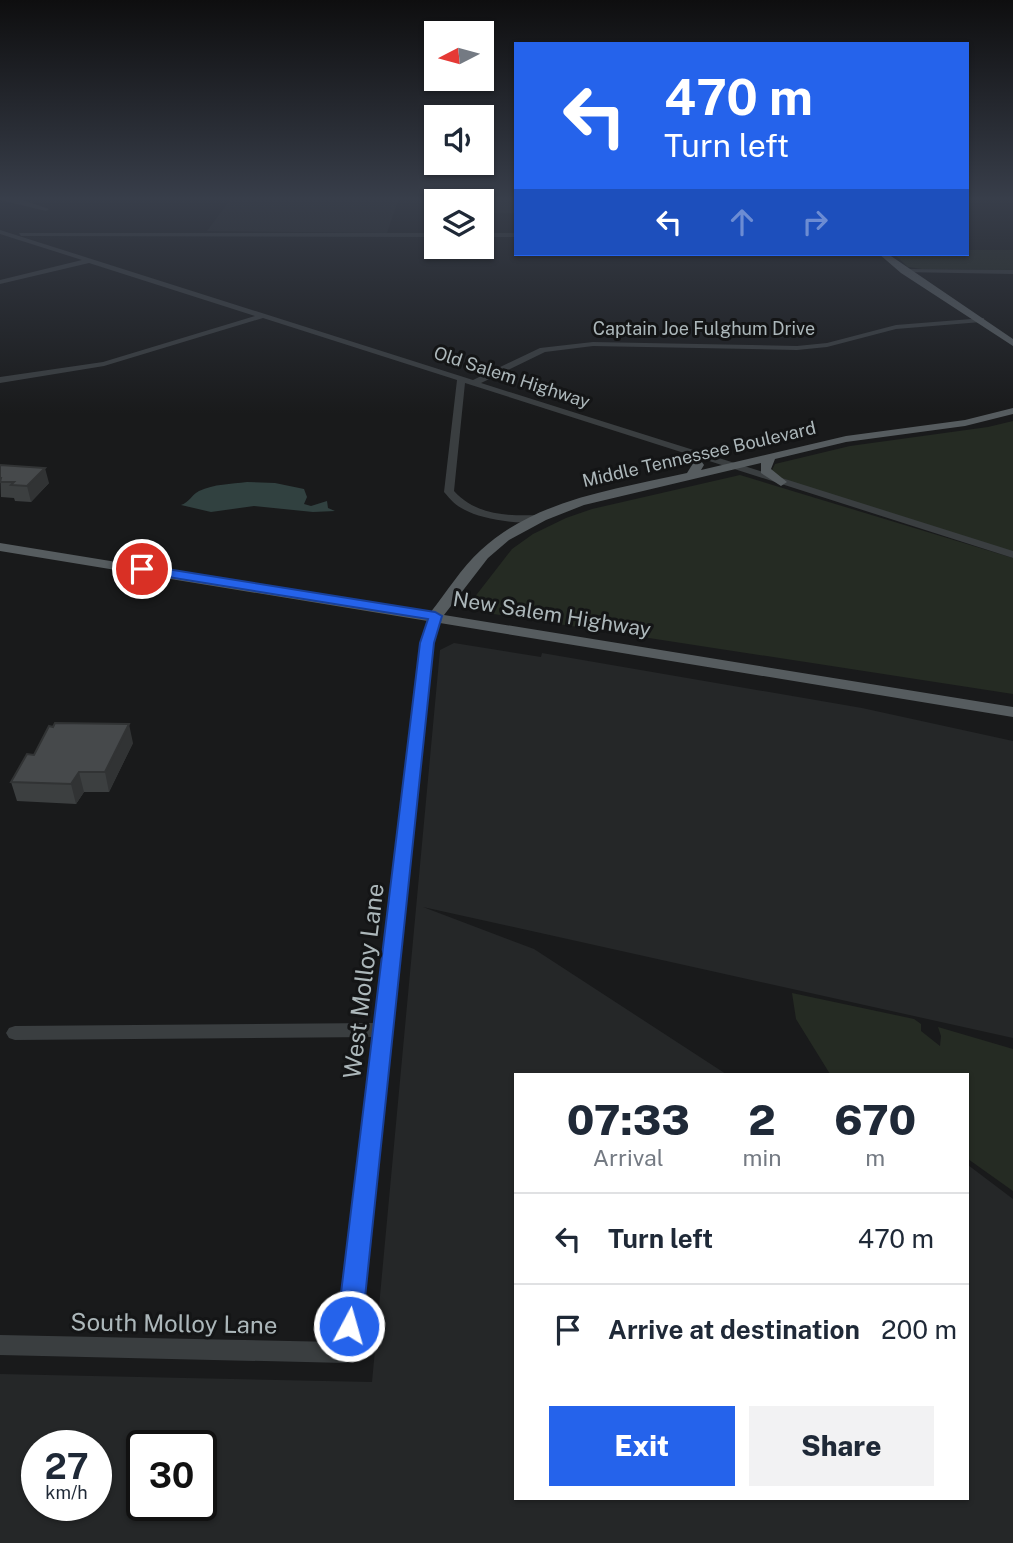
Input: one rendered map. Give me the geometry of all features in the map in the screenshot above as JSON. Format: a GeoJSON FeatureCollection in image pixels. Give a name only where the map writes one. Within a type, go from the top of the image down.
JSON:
{"type":"FeatureCollection","features":[{"type":"Feature","properties":{"kind":"main road"},"geometry":{"type":"LineString","coordinates":[[904,271],[1013,343]]}},
{"type":"Feature","properties":{"kind":"main road","name":"Middle Tennessee Boulevard"},"geometry":{"type":"LineString","coordinates":[[435,616],[484,554],[540,518],[580,502],[846,439],[965,423],[1013,411]]}},
{"type":"Feature","properties":{"kind":"main road"},"geometry":{"type":"LineString","coordinates":[[690,453],[698,465],[691,476]]}},
{"type":"Feature","properties":{"kind":"main road"},"geometry":{"type":"LineString","coordinates":[[771,457],[765,470],[781,482]]}},
{"type":"Feature","properties":{"kind":"main road","name":"New Salem Highway"},"geometry":{"type":"LineString","coordinates":[[0,547],[1013,712]]}},
{"type":"Feature","properties":{"kind":"street"},"geometry":{"type":"LineString","coordinates":[[0,282],[49,270]]}},
{"type":"Feature","properties":{"kind":"street","name":"Old Salem Highway"},"geometry":{"type":"LineString","coordinates":[[120,270],[730,467],[1013,555]]}},
{"type":"Feature","properties":{"kind":"street"},"geometry":{"type":"LineString","coordinates":[[904,271],[1013,272]]}},
{"type":"Feature","properties":{"kind":"street"},"geometry":{"type":"LineString","coordinates":[[0,380],[104,364],[262,316]]}},
{"type":"Feature","properties":{"kind":"street","name":"Captain Joe Fulghum Drive"},"geometry":{"type":"LineString","coordinates":[[474,383],[528,355],[562,346],[593,344],[797,348],[827,345],[896,327],[981,320]]}},
{"type":"Feature","properties":{"kind":"street"},"geometry":{"type":"LineString","coordinates":[[461,379],[449,492],[465,506],[492,517],[540,518]]}},
{"type":"Feature","properties":{"kind":"street"},"geometry":{"type":"LineString","coordinates":[[492,517],[502,540]]}},
{"type":"Feature","properties":{"kind":"street","name":"West Molloy Lane"},"geometry":{"type":"LineString","coordinates":[[346,1353],[427,643],[435,616]]}},
{"type":"Feature","properties":{"kind":"street"},"geometry":{"type":"LineString","coordinates":[[15,1033],[382,1030]]}},
{"type":"Feature","properties":{"kind":"street","name":"South Molloy Lane"},"geometry":{"type":"LineString","coordinates":[[0,1345],[346,1353]]}},
{"type":"Feature","properties":{"kind":"shaded area"},"geometry":{"type":"Polygon","coordinates":[[[1013,421],[1013,552],[791,483],[771,472],[775,464],[850,446],[988,427],[1013,421]]]}},
{"type":"Feature","properties":{"kind":"shaded area"},"geometry":{"type":"Polygon","coordinates":[[[740,475],[1013,558],[1013,694],[487,613],[475,607],[474,598],[512,549],[533,534],[592,509],[740,475]]]}},
{"type":"Feature","properties":{"kind":"shaded area"},"geometry":{"type":"Polygon","coordinates":[[[247,482],[275,483],[304,489],[307,497],[304,504],[311,506],[327,501],[328,508],[335,511],[313,512],[254,506],[211,512],[181,505],[205,489],[247,482]]]}},
{"type":"Feature","properties":{"kind":"shaded area"},"geometry":{"type":"Polygon","coordinates":[[[454,643],[541,657],[542,653],[862,708],[1013,741],[1013,1038],[423,907],[534,949],[724,1073],[514,1073],[514,1500],[969,1500],[969,1166],[1013,1199],[1013,1543],[0,1543],[0,1374],[372,1382],[440,650],[454,643]]]}},
{"type":"Feature","properties":{"kind":"shaded area"},"geometry":{"type":"Polygon","coordinates":[[[792,993],[914,1019],[921,1024],[921,1031],[940,1046],[938,1027],[1013,1049],[1013,1191],[969,1160],[969,1073],[829,1073],[796,1019],[792,993]]]}},
{"type":"Feature","properties":{"kind":"building"},"geometry":{"type":"Polygon","coordinates":[[[0,465],[45,468],[27,486],[11,485],[14,482],[0,482],[0,465]]]}},
{"type":"Feature","properties":{"kind":"building"},"geometry":{"type":"Polygon","coordinates":[[[55,723],[129,724],[105,772],[79,772],[71,784],[11,782],[27,754],[34,755],[49,726],[53,727],[55,723]]]}},
{"type":"Feature","properties":{"kind":"route"},"geometry":{"type":"LineString","coordinates":[[142,569],[435,616],[427,643],[349,1326]]}}]}
